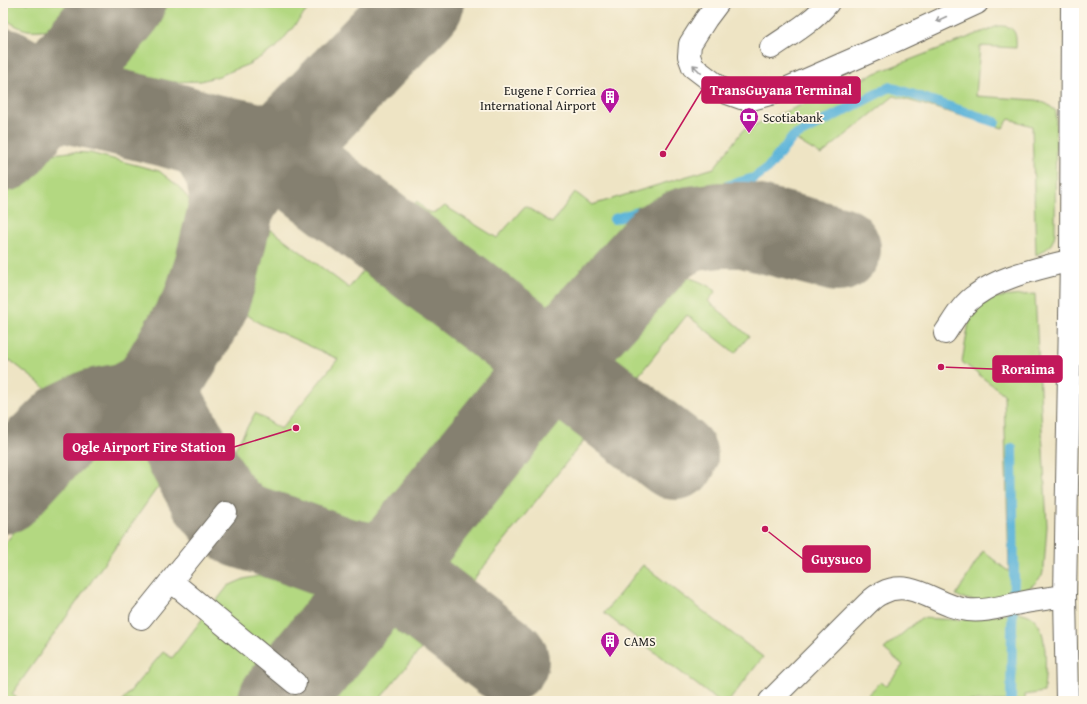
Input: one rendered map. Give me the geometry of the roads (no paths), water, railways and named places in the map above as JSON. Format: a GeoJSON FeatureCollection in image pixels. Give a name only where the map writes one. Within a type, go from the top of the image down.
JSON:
{"type":"FeatureCollection","features":[{"type":"Feature","properties":{"kind":"street"},"geometry":{"type":"LineString","coordinates":[[718,3],[690,44],[689,56],[694,67],[727,93],[741,98],[752,98],[781,91],[897,40],[976,3]]}},
{"type":"Feature","properties":{"kind":"street"},"geometry":{"type":"LineString","coordinates":[[771,48],[810,20],[828,3]]}},
{"type":"Feature","properties":{"kind":"street"},"geometry":{"type":"LineString","coordinates":[[1067,701],[1065,596],[1071,260],[1072,3]]}},
{"type":"Feature","properties":{"kind":"street"},"geometry":{"type":"LineString","coordinates":[[945,333],[962,308],[975,295],[999,282],[1071,260]]}},
{"type":"Feature","properties":{"kind":"street"},"geometry":{"type":"LineString","coordinates":[[141,618],[226,513]]}},
{"type":"Feature","properties":{"kind":"street"},"geometry":{"type":"LineString","coordinates":[[171,581],[296,683]]}},
{"type":"Feature","properties":{"kind":"street"},"geometry":{"type":"LineString","coordinates":[[770,701],[867,604],[881,593],[891,589],[904,587],[950,606],[969,610],[991,609],[1039,599],[1065,596]]}},
{"type":"Feature","properties":{"kind":"waterway"},"geometry":{"type":"LineString","coordinates":[[614,219],[754,178],[768,168],[793,137],[890,87],[995,122]]}},
{"type":"Feature","properties":{"kind":"waterway"},"geometry":{"type":"LineString","coordinates":[[1011,701],[1014,577],[1012,448]]}},
{"type":"Feature","properties":{"kind":"place","name":"Eugene F Corriea International Airport"},"geometry":{"type":"Point","coordinates":[610,114]}},
{"type":"Feature","properties":{"kind":"place","name":"Scotiabank"},"geometry":{"type":"Point","coordinates":[749,134]}},
{"type":"Feature","properties":{"kind":"place","name":"TransGuyana Terminal"},"geometry":{"type":"Point","coordinates":[663,154]}},
{"type":"Feature","properties":{"kind":"place","name":"Roraima"},"geometry":{"type":"Point","coordinates":[941,367]}},
{"type":"Feature","properties":{"kind":"place","name":"Ogle Airport Fire Station"},"geometry":{"type":"Point","coordinates":[296,428]}},
{"type":"Feature","properties":{"kind":"place","name":"Guysuco"},"geometry":{"type":"Point","coordinates":[765,529]}},
{"type":"Feature","properties":{"kind":"place","name":"CAMS"},"geometry":{"type":"Point","coordinates":[610,658]}}]}
